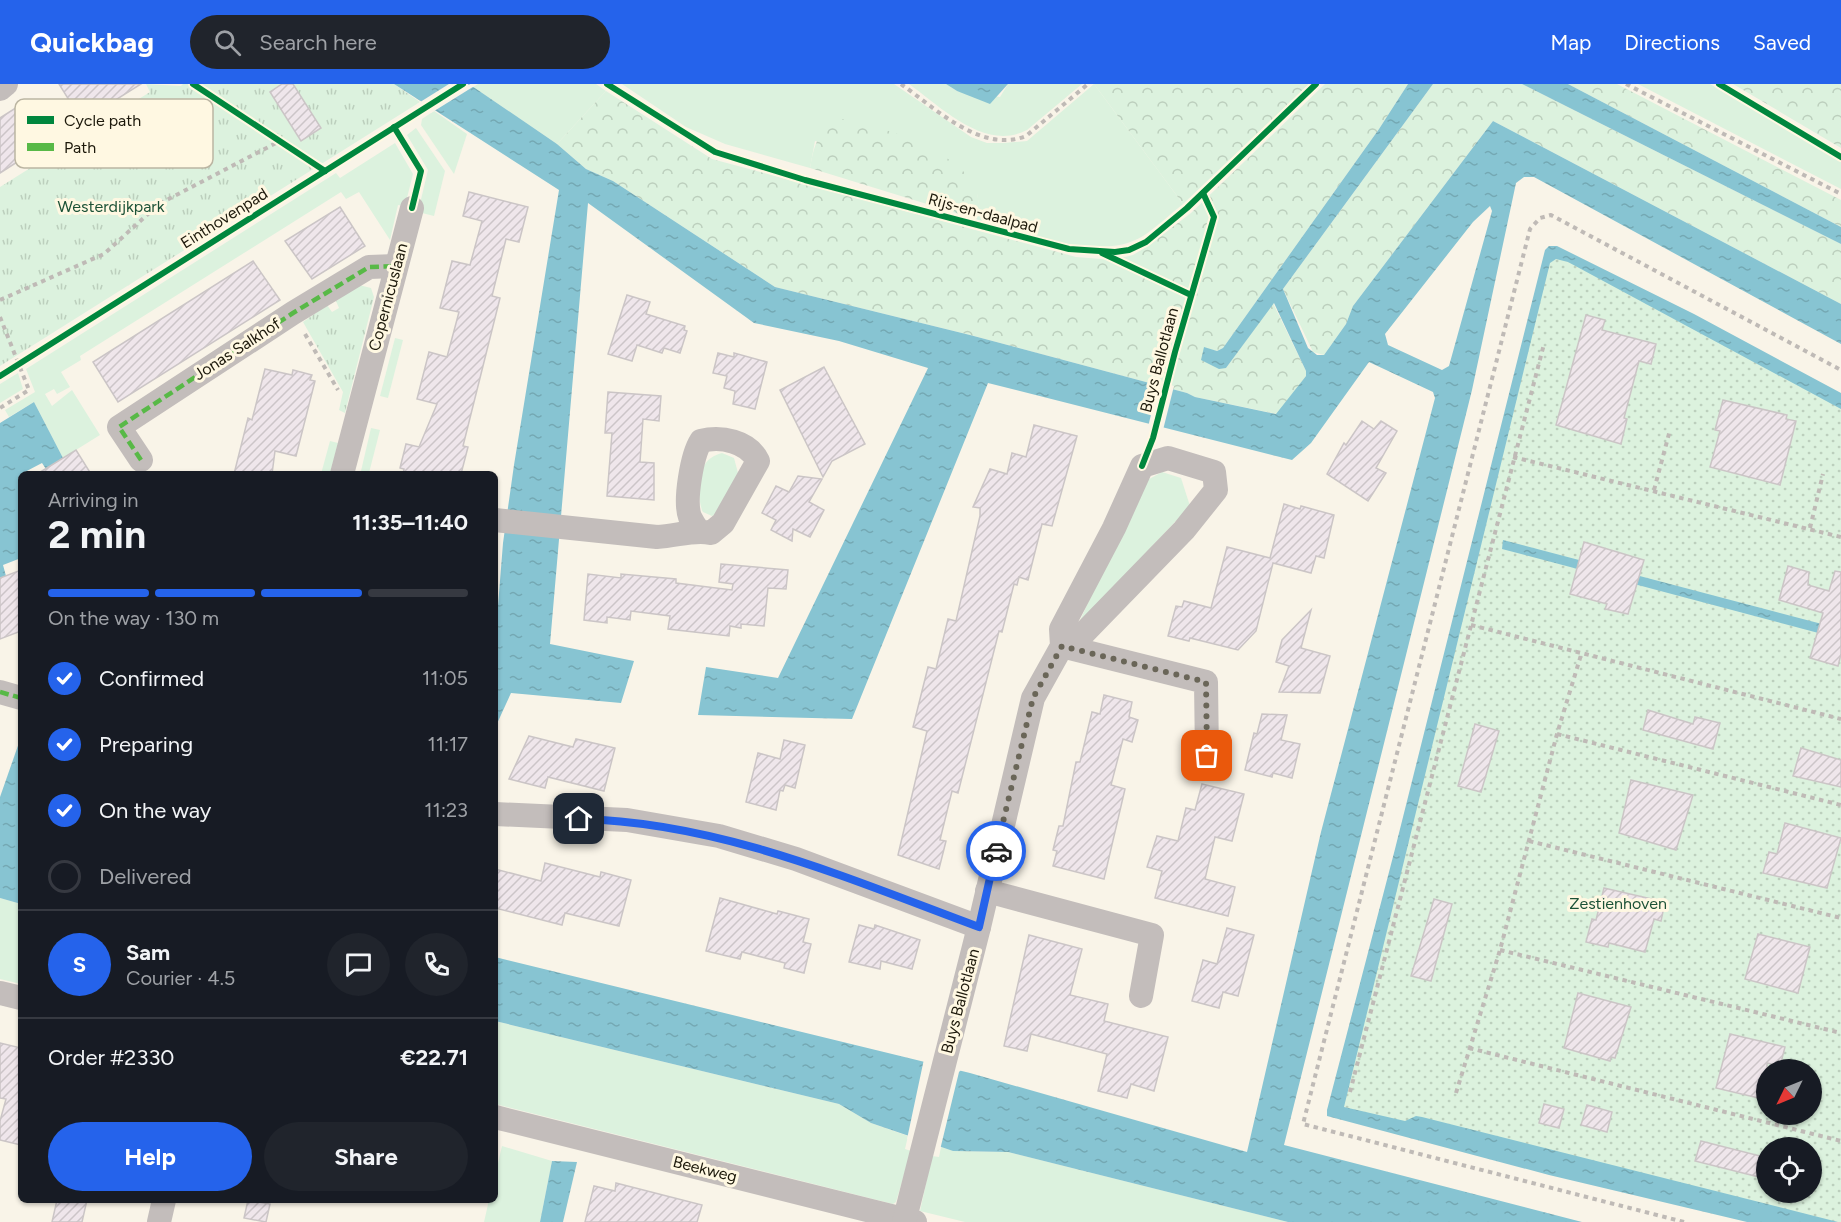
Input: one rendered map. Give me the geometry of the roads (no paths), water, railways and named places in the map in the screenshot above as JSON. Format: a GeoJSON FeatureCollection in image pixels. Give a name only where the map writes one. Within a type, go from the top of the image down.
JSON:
{"type":"FeatureCollection","features":[{"type":"Feature","properties":{"kind":"street"},"geometry":{"type":"LineString","coordinates":[[0,89],[6,84]]}},
{"type":"Feature","properties":{"kind":"street","name":"Copernicuslaan"},"geometry":{"type":"LineString","coordinates":[[343,471],[412,208]]}},
{"type":"Feature","properties":{"kind":"street","name":"Jonas Salkhof"},"geometry":{"type":"LineString","coordinates":[[141,460],[119,427],[293,313],[369,267],[396,266]]}},
{"type":"Feature","properties":{"kind":"street","name":"Buys Ballotlaan"},"geometry":{"type":"LineString","coordinates":[[908,1221],[922,1153],[979,927],[1033,698],[1062,646],[1084,633],[1184,530],[1216,490],[1214,472],[1168,459],[1142,466],[1109,538],[1061,629],[1062,646]]}},
{"type":"Feature","properties":{"kind":"street"},"geometry":{"type":"LineString","coordinates":[[498,520],[657,537],[681,536],[698,530]]}},
{"type":"Feature","properties":{"kind":"street"},"geometry":{"type":"LineString","coordinates":[[1062,646],[1206,682],[1207,756]]}},
{"type":"Feature","properties":{"kind":"street"},"geometry":{"type":"LineString","coordinates":[[0,692],[18,697]]}},
{"type":"Feature","properties":{"kind":"street"},"geometry":{"type":"LineString","coordinates":[[498,814],[627,820],[719,836],[796,859],[979,927]]}},
{"type":"Feature","properties":{"kind":"street"},"geometry":{"type":"LineString","coordinates":[[987,891],[1152,935],[1141,996]]}},
{"type":"Feature","properties":{"kind":"street"},"geometry":{"type":"LineString","coordinates":[[0,993],[18,997]]}},
{"type":"Feature","properties":{"kind":"street","name":"Beekweg"},"geometry":{"type":"LineString","coordinates":[[498,1118],[908,1221]]}},
{"type":"Feature","properties":{"kind":"street"},"geometry":{"type":"LineString","coordinates":[[159,1222],[163,1203]]}},
{"type":"Feature","properties":{"kind":"water"},"geometry":{"type":"Polygon","coordinates":[[[394,84],[469,84],[557,144],[586,169],[613,181],[775,287],[970,335],[1195,397],[1276,414],[1306,376],[1306,371],[1274,303],[1226,368],[1219,369],[1201,360],[1204,347],[1217,351],[1223,348],[1379,129],[1408,84],[1433,84],[1283,289],[1308,348],[1317,355],[1324,355],[1346,324],[1353,306],[1493,121],[1841,304],[1841,344],[1534,177],[1524,177],[1516,183],[1472,390],[1284,1145],[1582,1222],[1288,1222],[1008,1152],[953,1151],[871,1123],[839,1104],[498,1022],[498,958],[970,1073],[1247,1152],[1321,832],[1435,398],[1433,392],[1369,362],[1311,443],[1292,460],[988,383],[852,719],[698,715],[706,667],[778,678],[928,368],[839,341],[754,323],[588,203],[550,644],[634,661],[621,703],[511,693],[498,721],[498,606],[503,543],[559,190],[394,84]],[[1490,206],[1473,222],[1385,334],[1388,345],[1442,370],[1449,366],[1492,211],[1490,206]]]}},
{"type":"Feature","properties":{"kind":"water"},"geometry":{"type":"Polygon","coordinates":[[[946,84],[1008,84],[990,104],[957,91],[946,84]]]}},
{"type":"Feature","properties":{"kind":"water"},"geometry":{"type":"Polygon","coordinates":[[[1522,84],[1568,84],[1841,227],[1841,244],[1522,84]]]}},
{"type":"Feature","properties":{"kind":"water"},"geometry":{"type":"Polygon","coordinates":[[[1549,246],[1557,246],[1694,314],[1841,393],[1841,409],[1568,262],[1556,259],[1550,263],[1344,1107],[1405,1121],[1416,1116],[1422,1117],[1838,1222],[1747,1222],[1549,1175],[1327,1116],[1545,250],[1549,246]]]}},
{"type":"Feature","properties":{"kind":"water"},"geometry":{"type":"Polygon","coordinates":[[[34,402],[63,458],[46,469],[42,463],[27,471],[18,471],[18,559],[3,565],[6,576],[0,578],[0,423],[34,402]]]}},
{"type":"Feature","properties":{"kind":"water"},"geometry":{"type":"Polygon","coordinates":[[[1503,540],[1841,629],[1841,639],[1502,549],[1503,540]]]}},
{"type":"Feature","properties":{"kind":"water"},"geometry":{"type":"Polygon","coordinates":[[[18,746],[18,903],[0,898],[0,797],[18,746]]]}},
{"type":"Feature","properties":{"kind":"water"},"geometry":{"type":"Polygon","coordinates":[[[552,1161],[577,1162],[563,1222],[540,1222],[552,1161]]]}},
{"type":"Feature","properties":{"kind":"park label","name":"Westerdijkpark"},"geometry":{"type":"Point","coordinates":[111,206]}},
{"type":"Feature","properties":{"kind":"park label","name":"Zestienhoven"},"geometry":{"type":"Point","coordinates":[1618,903]}}]}
